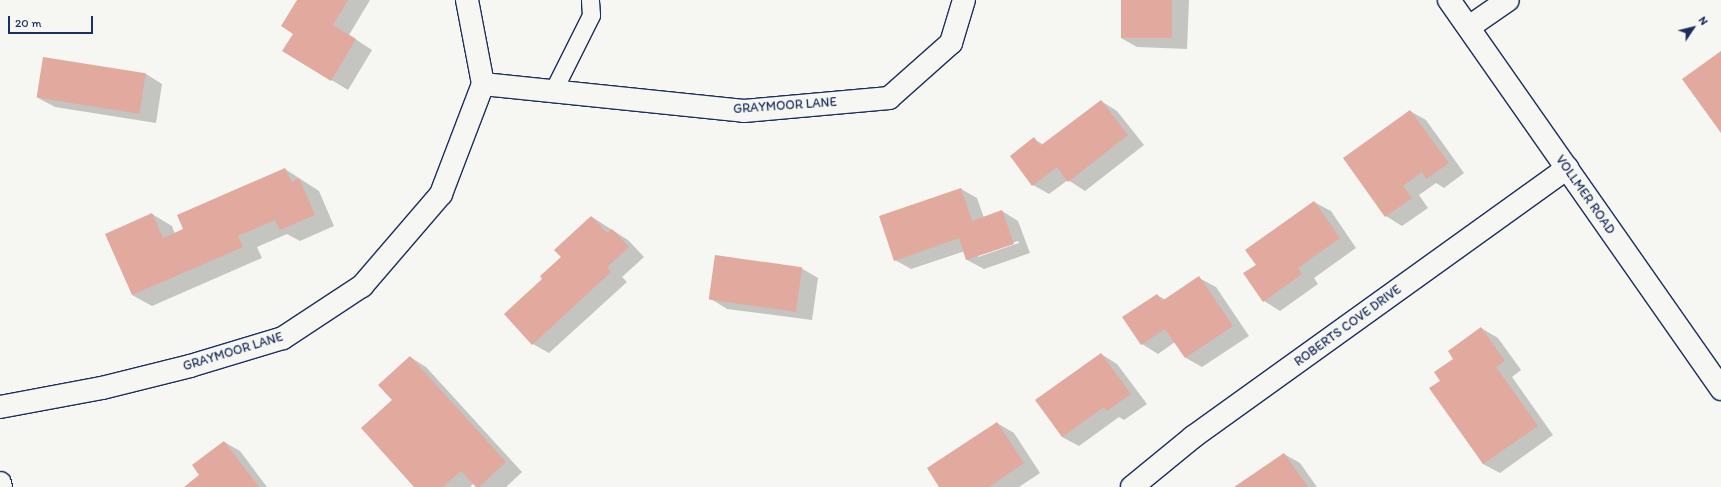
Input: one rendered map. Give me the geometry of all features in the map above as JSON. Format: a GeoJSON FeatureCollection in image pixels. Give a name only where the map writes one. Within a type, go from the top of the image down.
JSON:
{"type":"FeatureCollection","features":[{"type":"Feature","properties":{"kind":"street"},"geometry":{"type":"LineString","coordinates":[[467,0],[483,84]]}},
{"type":"Feature","properties":{"kind":"street","name":"GRAYMOOR LANE"},"geometry":{"type":"LineString","coordinates":[[0,407],[102,388],[190,366],[283,338],[362,286],[441,194],[483,84],[744,111],[889,98],[951,43],[964,0]]}},
{"type":"Feature","properties":{"kind":"street","name":"VOLLMER ROAD"},"geometry":{"type":"LineString","coordinates":[[1449,0],[1721,389]]}},
{"type":"Feature","properties":{"kind":"street"},"geometry":{"type":"LineString","coordinates":[[1469,28],[1508,0]]}},
{"type":"Feature","properties":{"kind":"street","name":"ROBERTS COVE DRIVE"},"geometry":{"type":"LineString","coordinates":[[1132,487],[1193,438],[1567,168]]}},
{"type":"Feature","properties":{"kind":"street"},"geometry":{"type":"LineString","coordinates":[[0,483],[1,487]]}},
{"type":"Feature","properties":{"kind":"lane"},"geometry":{"type":"LineString","coordinates":[[553,91],[591,15],[590,0]]}},
{"type":"Feature","properties":{"kind":"building"},"geometry":{"type":"Polygon","coordinates":[[[297,0],[348,0],[333,25],[356,39],[331,81],[282,51],[293,34],[281,26],[297,0]]]}},
{"type":"Feature","properties":{"kind":"building"},"geometry":{"type":"Polygon","coordinates":[[[1121,0],[1172,0],[1172,38],[1121,38],[1121,0]]]}},
{"type":"Feature","properties":{"kind":"building"},"geometry":{"type":"Polygon","coordinates":[[[1721,51],[1721,133],[1682,79],[1721,51]]]}},
{"type":"Feature","properties":{"kind":"building"},"geometry":{"type":"Polygon","coordinates":[[[43,57],[146,73],[139,114],[37,97],[43,57]]]}},
{"type":"Feature","properties":{"kind":"building"},"geometry":{"type":"Polygon","coordinates":[[[1101,100],[1128,135],[1068,182],[1057,167],[1032,186],[1010,156],[1034,137],[1040,146],[1101,100]]]}},
{"type":"Feature","properties":{"kind":"building"},"geometry":{"type":"Polygon","coordinates":[[[1410,110],[1449,163],[1426,179],[1422,172],[1403,186],[1412,198],[1385,217],[1343,158],[1410,110]]]}},
{"type":"Feature","properties":{"kind":"building"},"geometry":{"type":"Polygon","coordinates":[[[285,168],[292,182],[299,178],[315,215],[280,230],[275,220],[238,236],[243,247],[132,295],[105,234],[152,213],[163,238],[183,229],[177,215],[285,168]]]}},
{"type":"Feature","properties":{"kind":"building"},"geometry":{"type":"Polygon","coordinates":[[[961,188],[972,221],[1002,210],[1014,244],[966,260],[959,238],[894,261],[879,216],[961,188]]]}},
{"type":"Feature","properties":{"kind":"building"},"geometry":{"type":"Polygon","coordinates":[[[1314,201],[1340,238],[1298,268],[1302,274],[1263,302],[1243,273],[1256,265],[1245,250],[1314,201]]]}},
{"type":"Feature","properties":{"kind":"building"},"geometry":{"type":"Polygon","coordinates":[[[591,216],[607,233],[612,229],[629,247],[607,267],[611,272],[532,345],[504,314],[542,279],[540,276],[561,257],[554,250],[591,216]]]}},
{"type":"Feature","properties":{"kind":"building"},"geometry":{"type":"Polygon","coordinates":[[[715,255],[802,267],[796,312],[709,300],[715,255]]]}},
{"type":"Feature","properties":{"kind":"building"},"geometry":{"type":"Polygon","coordinates":[[[1199,276],[1233,326],[1185,358],[1165,329],[1141,345],[1122,317],[1157,294],[1162,301],[1199,276]]]}},
{"type":"Feature","properties":{"kind":"building"},"geometry":{"type":"Polygon","coordinates":[[[1481,327],[1505,361],[1496,367],[1538,426],[1483,464],[1429,388],[1440,381],[1434,372],[1453,359],[1448,351],[1481,327]]]}},
{"type":"Feature","properties":{"kind":"building"},"geometry":{"type":"Polygon","coordinates":[[[1101,353],[1131,394],[1107,411],[1104,407],[1062,437],[1035,400],[1101,353]]]}},
{"type":"Feature","properties":{"kind":"building"},"geometry":{"type":"Polygon","coordinates":[[[410,356],[506,462],[479,487],[476,487],[461,471],[443,487],[414,487],[361,428],[392,400],[378,385],[410,356]]]}},
{"type":"Feature","properties":{"kind":"building"},"geometry":{"type":"Polygon","coordinates":[[[997,422],[1024,463],[989,487],[939,487],[927,468],[997,422]]]}},
{"type":"Feature","properties":{"kind":"building"},"geometry":{"type":"Polygon","coordinates":[[[224,441],[259,487],[184,487],[199,475],[192,465],[224,441]]]}},
{"type":"Feature","properties":{"kind":"building"},"geometry":{"type":"Polygon","coordinates":[[[1284,453],[1308,487],[1234,487],[1284,453]]]}}]}
